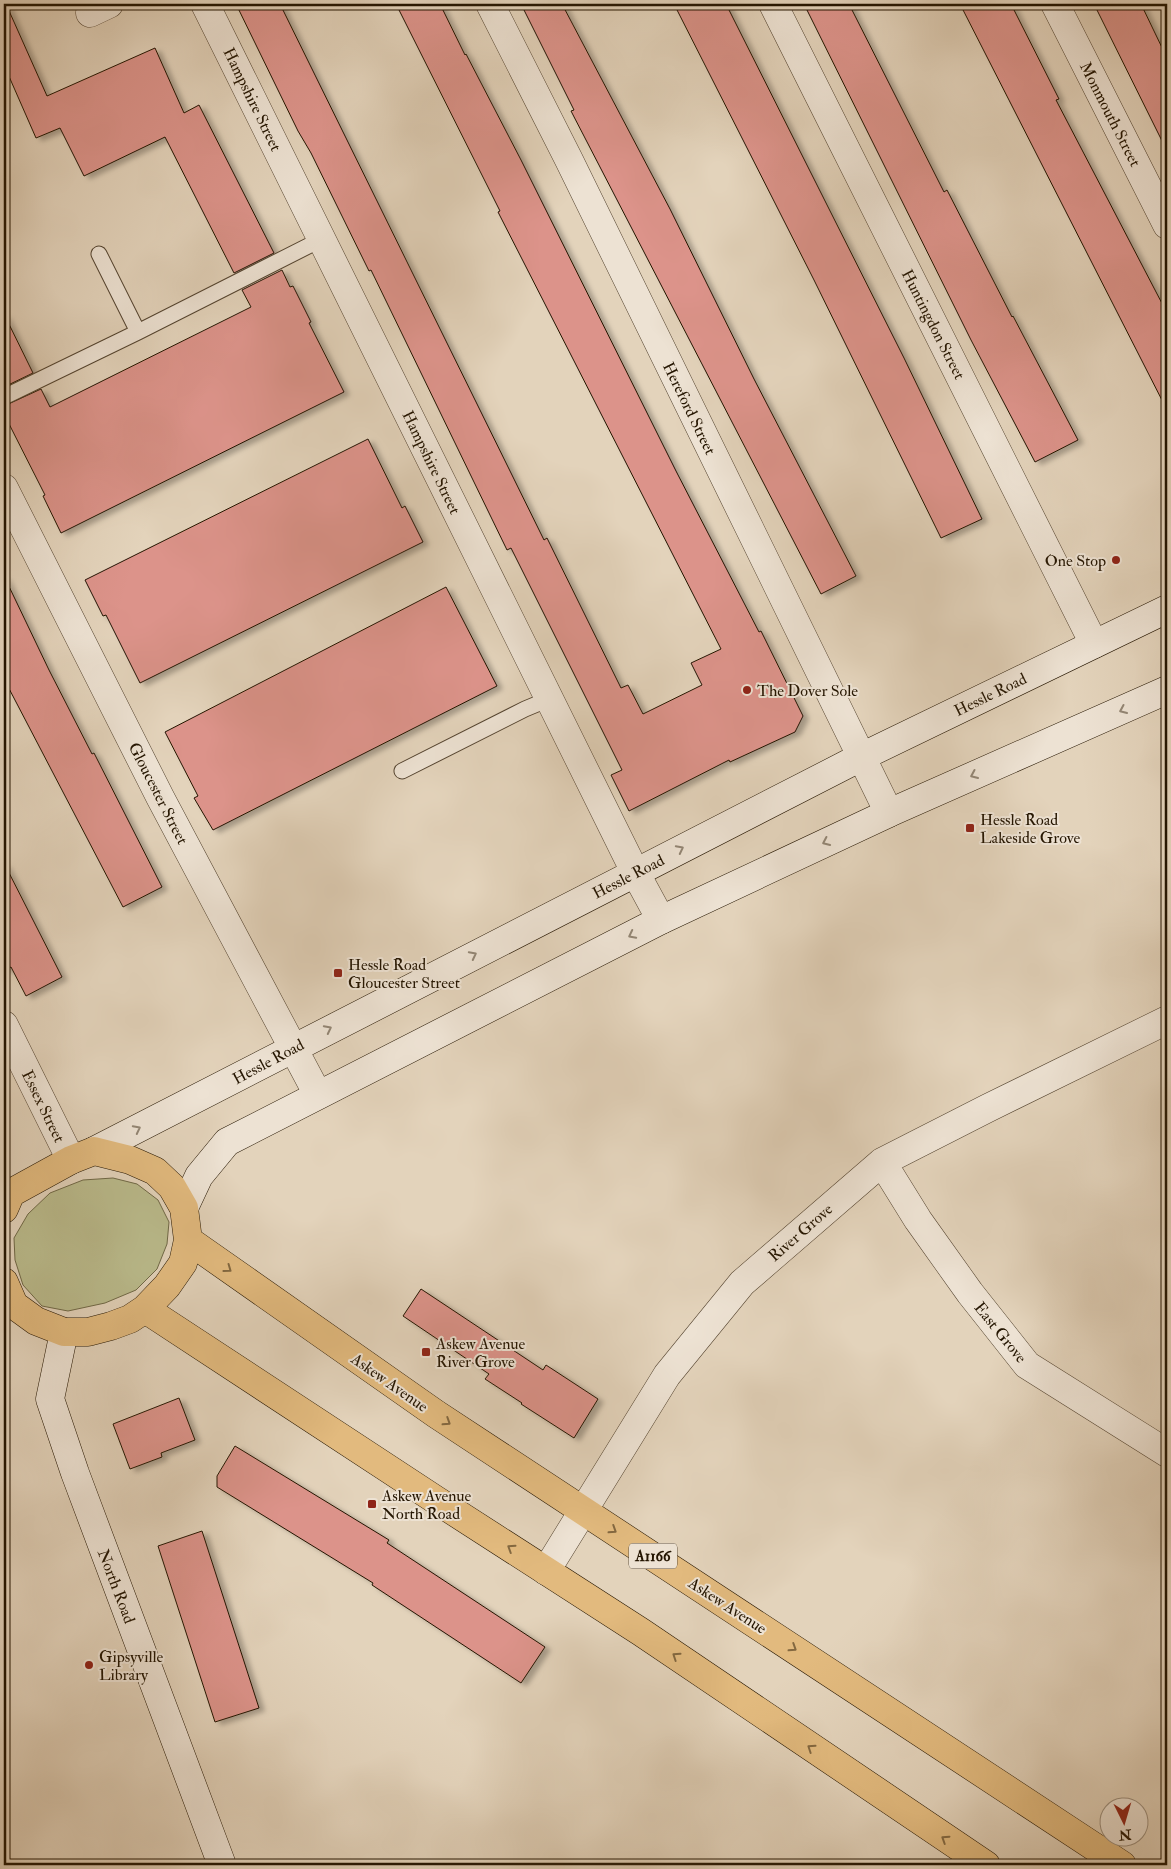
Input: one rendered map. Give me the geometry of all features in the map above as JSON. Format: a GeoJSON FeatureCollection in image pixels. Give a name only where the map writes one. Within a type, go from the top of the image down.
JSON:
{"type":"FeatureCollection","features":[{"type":"Feature","properties":{"kind":"main road"},"geometry":{"type":"LineString","coordinates":[[6,1199],[82,1156],[130,1160],[155,1171],[172,1187],[184,1208],[188,1240],[183,1263],[167,1286],[145,1309],[130,1319],[111,1326],[88,1332],[64,1332],[36,1321],[7,1297]]}},
{"type":"Feature","properties":{"kind":"main road","name":"Askew Avenue"},"geometry":{"type":"LineString","coordinates":[[188,1240],[436,1414],[1122,1865]]}},
{"type":"Feature","properties":{"kind":"main road"},"geometry":{"type":"LineString","coordinates":[[145,1309],[649,1638],[986,1865]]}},
{"type":"Feature","properties":{"kind":"street","name":"Hampshire Street"},"geometry":{"type":"LineString","coordinates":[[205,4],[635,872],[661,920]]}},
{"type":"Feature","properties":{"kind":"street","name":"Hereford Street"},"geometry":{"type":"LineString","coordinates":[[490,4],[889,813]]}},
{"type":"Feature","properties":{"kind":"street","name":"Huntingdon Street"},"geometry":{"type":"LineString","coordinates":[[773,4],[1094,644]]}},
{"type":"Feature","properties":{"kind":"street","name":"Monmouth Street"},"geometry":{"type":"LineString","coordinates":[[1055,4],[1167,225]]}},
{"type":"Feature","properties":{"kind":"street","name":"Gloucester Street"},"geometry":{"type":"LineString","coordinates":[[4,488],[160,797],[318,1095]]}},
{"type":"Feature","properties":{"kind":"street","name":"Hessle Road"},"geometry":{"type":"LineString","coordinates":[[82,1156],[861,757],[1167,609]]}},
{"type":"Feature","properties":{"kind":"street"},"geometry":{"type":"LineString","coordinates":[[184,1208],[199,1176],[226,1142],[661,920],[889,813],[1167,690]]}},
{"type":"Feature","properties":{"kind":"street","name":"River Grove"},"geometry":{"type":"LineString","coordinates":[[546,1571],[667,1375],[742,1283],[882,1162],[997,1103],[1167,1020]]}},
{"type":"Feature","properties":{"kind":"street","name":"Essex Street"},"geometry":{"type":"LineString","coordinates":[[4,1025],[82,1156]]}},
{"type":"Feature","properties":{"kind":"street","name":"East Grove"},"geometry":{"type":"LineString","coordinates":[[882,1162],[918,1220],[970,1293],[1027,1365],[1167,1453]]}},
{"type":"Feature","properties":{"kind":"street","name":"North Road"},"geometry":{"type":"LineString","coordinates":[[64,1332],[50,1399],[75,1473],[222,1865]]}},
{"type":"Feature","properties":{"kind":"lane"},"geometry":{"type":"LineString","coordinates":[[4,397],[322,239]]}},
{"type":"Feature","properties":{"kind":"lane"},"geometry":{"type":"LineString","coordinates":[[99,254],[138,332]]}},
{"type":"Feature","properties":{"kind":"lane"},"geometry":{"type":"LineString","coordinates":[[402,771],[525,709],[549,699]]}},
{"type":"Feature","properties":{"kind":"green space"},"geometry":{"type":"Polygon","coordinates":[[[113,1178],[137,1184],[158,1200],[169,1222],[167,1244],[157,1269],[136,1290],[105,1303],[68,1311],[42,1306],[23,1285],[15,1260],[14,1238],[28,1214],[50,1193],[83,1180],[113,1178]]]}},
{"type":"Feature","properties":{"kind":"building"},"geometry":{"type":"Polygon","coordinates":[[[4,4],[6,4],[47,96],[155,48],[184,113],[199,105],[274,253],[234,273],[165,137],[84,176],[60,128],[36,138],[4,65],[4,4]]]}},
{"type":"Feature","properties":{"kind":"building"},"geometry":{"type":"Polygon","coordinates":[[[236,4],[280,4],[544,540],[547,538],[621,688],[628,685],[643,714],[702,685],[691,663],[721,649],[498,212],[500,211],[396,4],[440,4],[521,160],[676,471],[759,632],[761,631],[803,716],[795,732],[730,762],[729,760],[629,811],[611,775],[622,770],[511,548],[507,550],[371,270],[369,271],[236,4]]]}},
{"type":"Feature","properties":{"kind":"building"},"geometry":{"type":"Polygon","coordinates":[[[521,4],[562,4],[670,209],[754,379],[856,576],[821,594],[571,111],[574,110],[521,4]]]}},
{"type":"Feature","properties":{"kind":"building"},"geometry":{"type":"Polygon","coordinates":[[[674,4],[726,4],[904,358],[982,519],[941,538],[814,280],[674,4]]]}},
{"type":"Feature","properties":{"kind":"building"},"geometry":{"type":"Polygon","coordinates":[[[804,4],[849,4],[944,192],[947,190],[1078,440],[1035,462],[971,340],[804,4]]]}},
{"type":"Feature","properties":{"kind":"building"},"geometry":{"type":"Polygon","coordinates":[[[960,4],[1011,4],[1059,99],[1056,100],[1167,313],[1167,410],[960,4]]]}},
{"type":"Feature","properties":{"kind":"building"},"geometry":{"type":"Polygon","coordinates":[[[1094,4],[1141,4],[1167,58],[1167,151],[1094,4]]]}},
{"type":"Feature","properties":{"kind":"building"},"geometry":{"type":"Polygon","coordinates":[[[282,270],[290,287],[293,286],[311,322],[309,323],[344,392],[61,533],[43,496],[45,495],[4,414],[4,406],[41,389],[50,407],[251,307],[242,290],[282,270]]]}},
{"type":"Feature","properties":{"kind":"building"},"geometry":{"type":"Polygon","coordinates":[[[4,314],[33,373],[4,387],[4,314]]]}},
{"type":"Feature","properties":{"kind":"building"},"geometry":{"type":"Polygon","coordinates":[[[368,439],[402,508],[405,506],[423,542],[140,683],[106,615],[103,616],[85,580],[368,439]]]}},
{"type":"Feature","properties":{"kind":"building"},"geometry":{"type":"Polygon","coordinates":[[[4,576],[49,670],[92,754],[94,753],[162,887],[123,907],[4,679],[4,576]]]}},
{"type":"Feature","properties":{"kind":"building"},"geometry":{"type":"Polygon","coordinates":[[[446,587],[497,686],[213,830],[194,798],[198,796],[165,732],[446,587]]]}},
{"type":"Feature","properties":{"kind":"building"},"geometry":{"type":"Polygon","coordinates":[[[4,863],[62,977],[26,996],[11,967],[4,970],[4,863]]]}},
{"type":"Feature","properties":{"kind":"building"},"geometry":{"type":"Polygon","coordinates":[[[421,1289],[543,1370],[546,1365],[598,1399],[574,1438],[485,1379],[489,1374],[403,1316],[421,1289]]]}},
{"type":"Feature","properties":{"kind":"building"},"geometry":{"type":"Polygon","coordinates":[[[179,1398],[195,1440],[161,1453],[162,1457],[130,1469],[113,1424],[179,1398]]]}},
{"type":"Feature","properties":{"kind":"building"},"geometry":{"type":"Polygon","coordinates":[[[235,1446],[389,1540],[387,1543],[545,1647],[521,1683],[372,1585],[373,1583],[217,1487],[217,1476],[235,1446]]]}},
{"type":"Feature","properties":{"kind":"building"},"geometry":{"type":"Polygon","coordinates":[[[202,1531],[259,1708],[215,1722],[158,1546],[202,1531]]]}},
{"type":"Feature","properties":{"kind":"place","name":"One Stop"},"geometry":{"type":"Point","coordinates":[1116,560]}},
{"type":"Feature","properties":{"kind":"place","name":"The Dover Sole"},"geometry":{"type":"Point","coordinates":[747,690]}},
{"type":"Feature","properties":{"kind":"place","name":"Hessle Road Lakeside Grove"},"geometry":{"type":"Point","coordinates":[970,828]}},
{"type":"Feature","properties":{"kind":"place","name":"Hessle Road Gloucester Street"},"geometry":{"type":"Point","coordinates":[338,973]}},
{"type":"Feature","properties":{"kind":"place","name":"Askew Avenue River Grove"},"geometry":{"type":"Point","coordinates":[426,1352]}},
{"type":"Feature","properties":{"kind":"place","name":"Askew Avenue North Road"},"geometry":{"type":"Point","coordinates":[372,1504]}},
{"type":"Feature","properties":{"kind":"place","name":"Gipsyville Library"},"geometry":{"type":"Point","coordinates":[89,1665]}}]}
